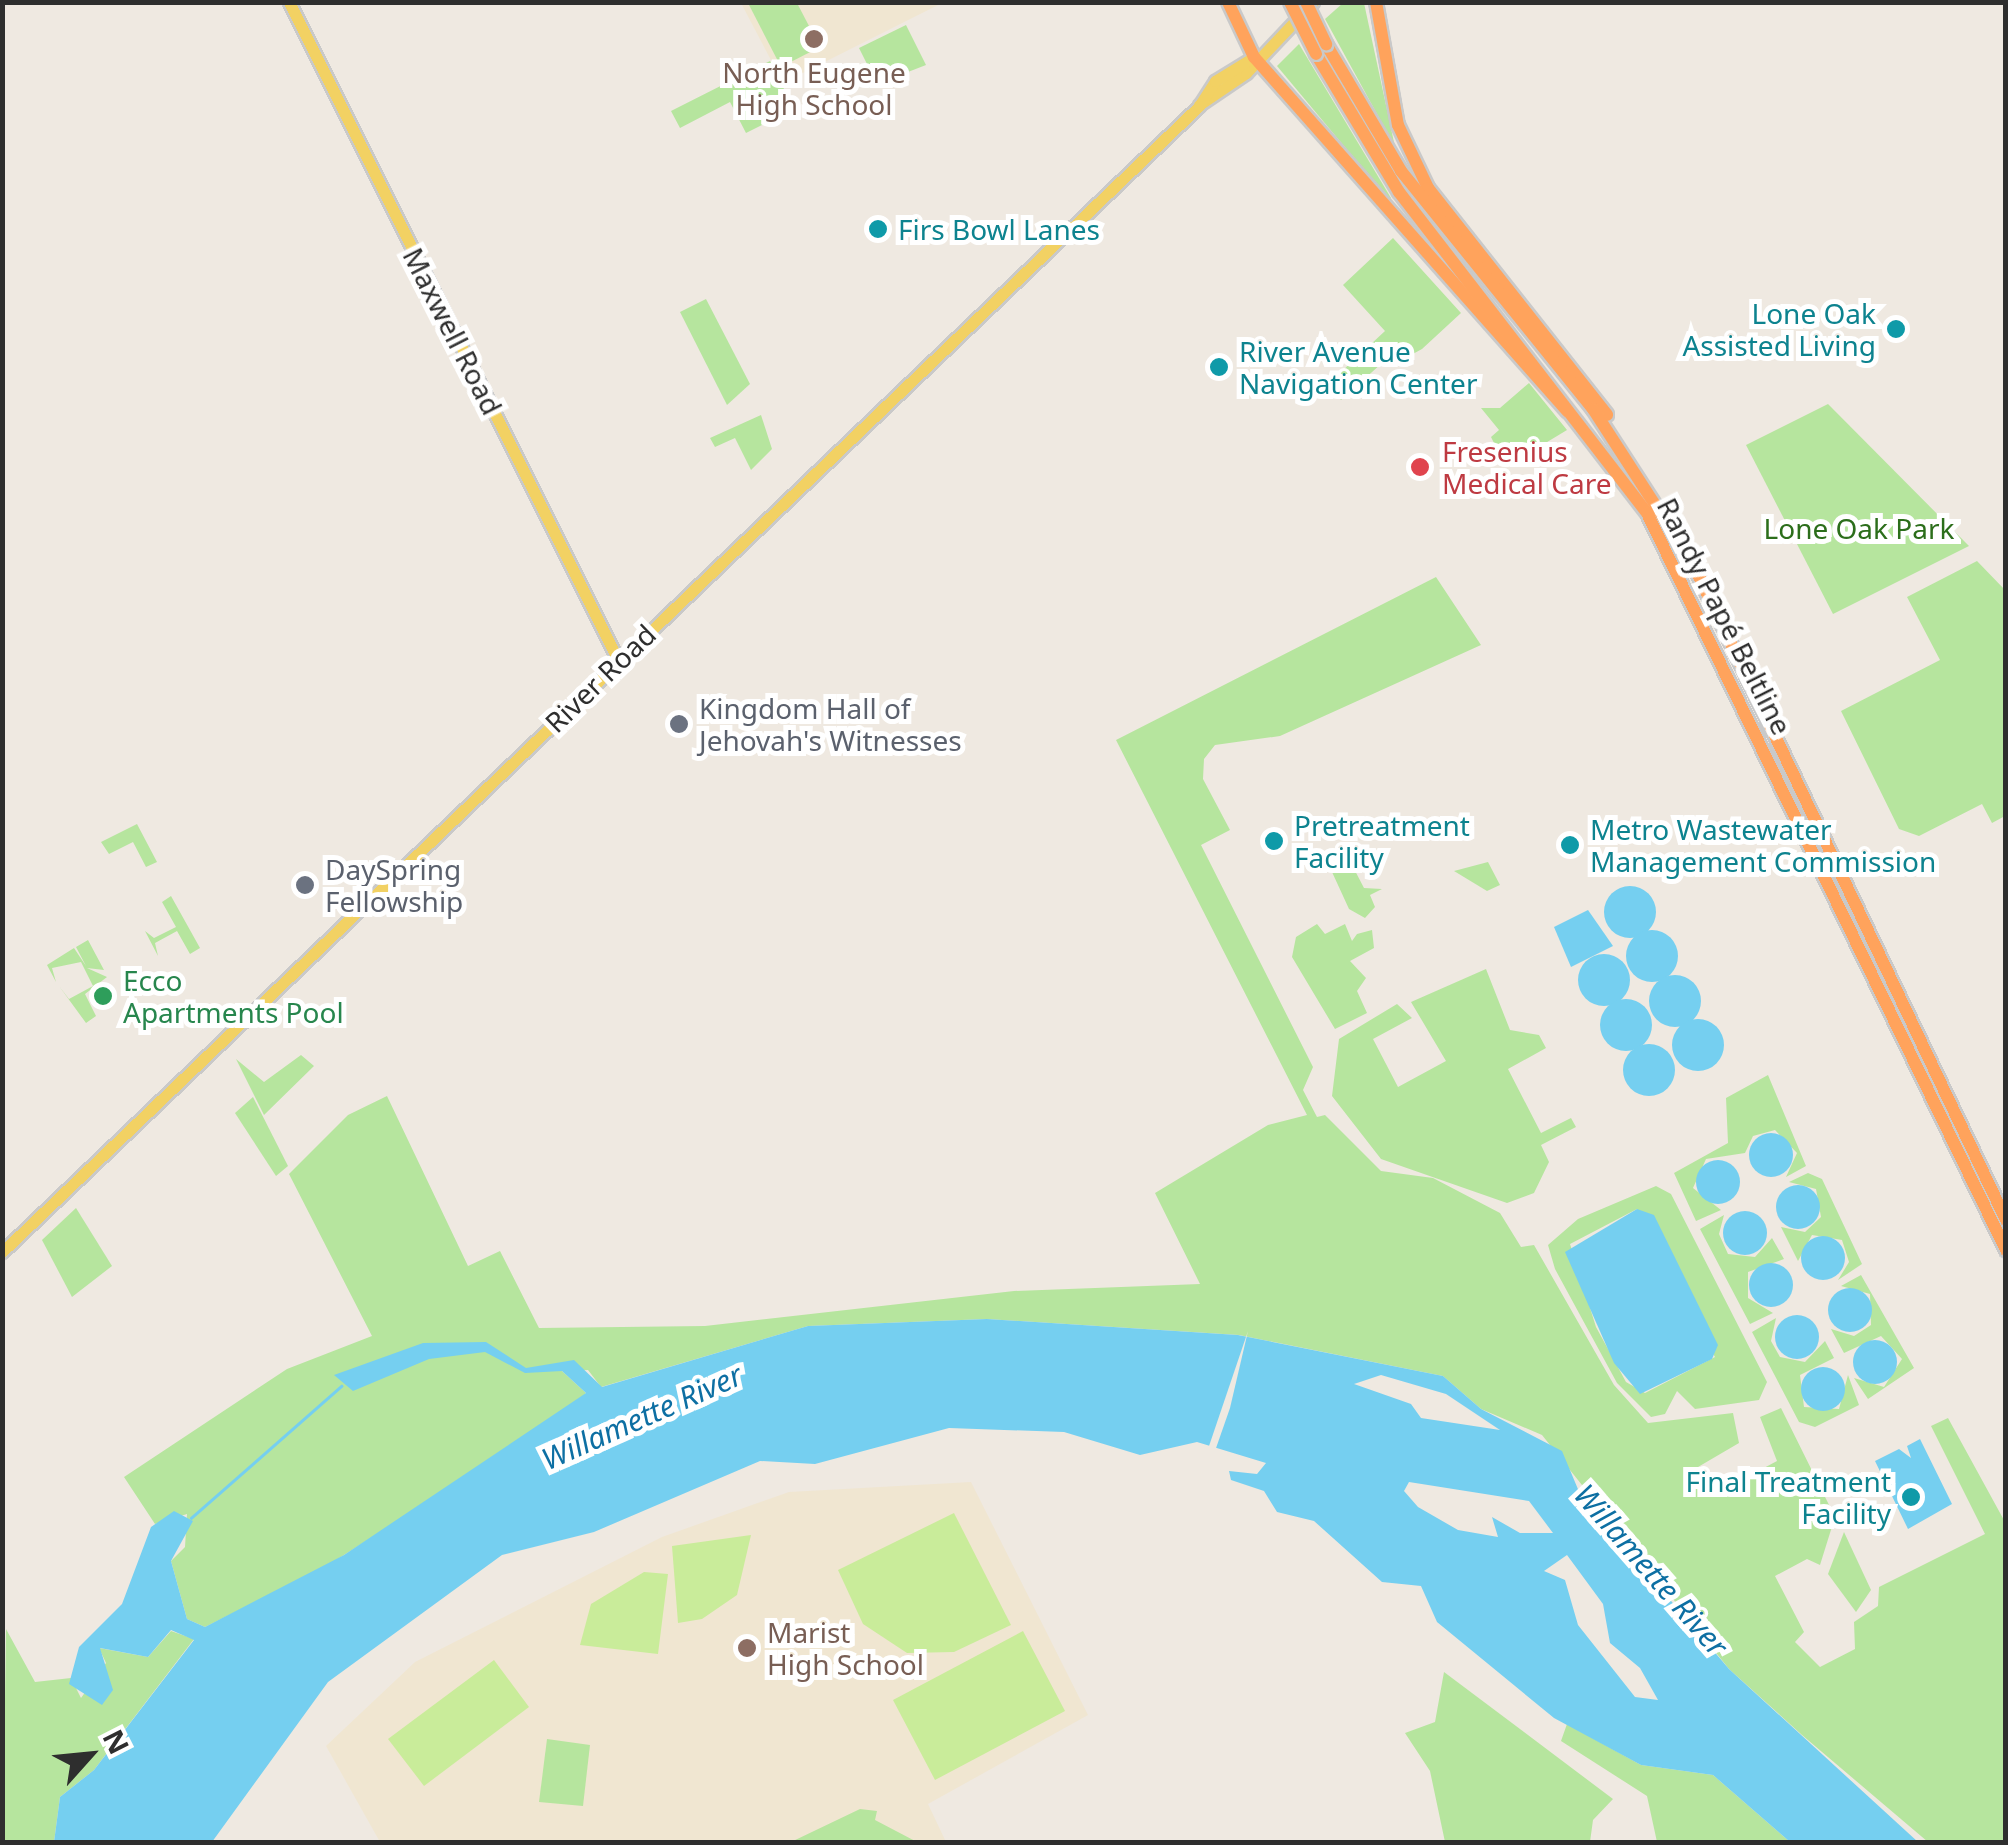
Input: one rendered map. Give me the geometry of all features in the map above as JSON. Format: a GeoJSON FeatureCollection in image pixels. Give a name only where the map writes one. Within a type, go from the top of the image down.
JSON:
{"type":"FeatureCollection","features":[{"type":"Feature","properties":{"kind":"highway"},"geometry":{"type":"LineString","coordinates":[[1228,2],[1254,56],[1624,478]]}},
{"type":"Feature","properties":{"kind":"highway","name":"Randy Papé Beltline"},"geometry":{"type":"LineString","coordinates":[[1290,2],[1421,198],[1638,469],[1699,576],[2006,1220]]}},
{"type":"Feature","properties":{"kind":"highway","name":"Randy Papé Beltline"},"geometry":{"type":"LineString","coordinates":[[1310,2],[1321,49],[1409,205],[1624,478],[1679,569],[2006,1250]]}},
{"type":"Feature","properties":{"kind":"highway"},"geometry":{"type":"LineString","coordinates":[[1376,2],[1398,125],[1428,188],[1583,378],[1638,469]]}},
{"type":"Feature","properties":{"kind":"main road","name":"Maxwell Road"},"geometry":{"type":"LineString","coordinates":[[289,2],[618,660]]}},
{"type":"Feature","properties":{"kind":"main road","name":"River Road"},"geometry":{"type":"LineString","coordinates":[[2,1252],[1199,106],[1214,81],[1254,56],[1310,2]]}},
{"type":"Feature","properties":{"kind":"shaded area","name":"North Eugene High School"},"geometry":{"type":"Polygon","coordinates":[[[741,3],[942,3],[783,83],[741,3]]]}},
{"type":"Feature","properties":{"kind":"shaded area","name":"Marist High School"},"geometry":{"type":"Polygon","coordinates":[[[971,1482],[1088,1715],[928,1804],[946,1842],[380,1842],[326,1746],[415,1662],[662,1537],[789,1492],[971,1482]]]}},
{"type":"Feature","properties":{"kind":"green space"},"geometry":{"type":"Polygon","coordinates":[[[748,3],[797,3],[820,47],[781,67],[748,3]]]}},
{"type":"Feature","properties":{"kind":"green space"},"geometry":{"type":"Polygon","coordinates":[[[1343,3],[1364,3],[1395,147],[1325,19],[1343,3]]]}},
{"type":"Feature","properties":{"kind":"green space"},"geometry":{"type":"Polygon","coordinates":[[[906,25],[926,65],[877,84],[859,48],[906,25]]]}},
{"type":"Feature","properties":{"kind":"green space"},"geometry":{"type":"Polygon","coordinates":[[[1299,44],[1391,198],[1389,200],[1277,66],[1299,44]]]}},
{"type":"Feature","properties":{"kind":"green space"},"geometry":{"type":"Polygon","coordinates":[[[770,61],[794,109],[746,133],[730,102],[680,128],[671,111],[770,61]]]}},
{"type":"Feature","properties":{"kind":"green space"},"geometry":{"type":"Polygon","coordinates":[[[1393,238],[1461,313],[1422,349],[1400,361],[1392,354],[1341,400],[1327,385],[1385,331],[1343,285],[1393,238]]]}},
{"type":"Feature","properties":{"kind":"green space"},"geometry":{"type":"Polygon","coordinates":[[[706,299],[750,384],[727,405],[680,312],[706,299]]]}},
{"type":"Feature","properties":{"kind":"green space"},"geometry":{"type":"Polygon","coordinates":[[[1529,383],[1567,430],[1506,467],[1491,437],[1499,430],[1481,408],[1500,408],[1529,383]]]}},
{"type":"Feature","properties":{"kind":"green space","name":"Lone Oak Park"},"geometry":{"type":"Polygon","coordinates":[[[1828,404],[1969,546],[1833,614],[1746,445],[1828,404]]]}},
{"type":"Feature","properties":{"kind":"green space"},"geometry":{"type":"Polygon","coordinates":[[[761,415],[772,449],[751,470],[735,438],[715,447],[710,438],[761,415]]]}},
{"type":"Feature","properties":{"kind":"green space"},"geometry":{"type":"Polygon","coordinates":[[[1977,561],[2005,590],[2005,816],[1992,823],[1982,804],[1919,836],[1899,829],[1841,711],[1940,660],[1907,597],[1977,561]]]}},
{"type":"Feature","properties":{"kind":"green space"},"geometry":{"type":"Polygon","coordinates":[[[1436,577],[1481,645],[1280,736],[1215,745],[1204,759],[1203,779],[1230,830],[1201,845],[1313,1067],[1303,1090],[1317,1117],[1325,1115],[1381,1171],[1433,1178],[1500,1213],[1521,1247],[1534,1245],[1614,1385],[1648,1423],[1733,1413],[1739,1443],[1698,1467],[1715,1494],[1777,1461],[1760,1417],[1781,1408],[1835,1517],[1820,1565],[1807,1559],[1775,1576],[1804,1632],[1795,1642],[1820,1667],[1855,1649],[1854,1622],[1878,1606],[1879,1587],[1985,1534],[1931,1426],[1948,1418],[2005,1522],[2005,1842],[1928,1842],[1802,1735],[1729,1669],[1542,1435],[1481,1409],[1443,1376],[1239,1335],[987,1319],[808,1326],[601,1387],[588,1370],[562,1371],[586,1393],[576,1407],[322,1569],[205,1627],[187,1619],[171,1561],[185,1547],[187,1514],[155,1524],[124,1477],[287,1369],[372,1336],[289,1174],[348,1115],[387,1096],[468,1266],[500,1251],[539,1328],[705,1326],[1014,1291],[1200,1284],[1155,1193],[1268,1125],[1307,1115],[1116,740],[1436,577]]]}},
{"type":"Feature","properties":{"kind":"green space"},"geometry":{"type":"Polygon","coordinates":[[[137,824],[157,862],[146,867],[133,842],[109,854],[101,842],[137,824]]]}},
{"type":"Feature","properties":{"kind":"green space"},"geometry":{"type":"Polygon","coordinates":[[[1488,862],[1500,885],[1487,891],[1454,871],[1488,862]]]}},
{"type":"Feature","properties":{"kind":"green space"},"geometry":{"type":"Polygon","coordinates":[[[1351,863],[1364,888],[1382,889],[1370,895],[1375,907],[1365,918],[1349,909],[1332,872],[1351,863]]]}},
{"type":"Feature","properties":{"kind":"green space"},"geometry":{"type":"Polygon","coordinates":[[[171,896],[200,948],[190,954],[177,931],[155,943],[158,956],[145,931],[154,938],[176,927],[162,902],[171,896]]]}},
{"type":"Feature","properties":{"kind":"green space"},"geometry":{"type":"Polygon","coordinates":[[[1317,924],[1325,934],[1345,924],[1352,941],[1357,934],[1372,930],[1374,948],[1350,961],[1366,978],[1357,991],[1367,1013],[1335,1029],[1292,957],[1296,937],[1317,924]]]}},
{"type":"Feature","properties":{"kind":"green space"},"geometry":{"type":"Polygon","coordinates":[[[88,940],[104,970],[87,968],[107,977],[85,994],[96,1016],[86,1023],[59,986],[69,999],[93,986],[81,962],[52,968],[56,982],[47,965],[74,948],[86,966],[76,947],[88,940]]]}},
{"type":"Feature","properties":{"kind":"green space"},"geometry":{"type":"Polygon","coordinates":[[[1486,969],[1510,1030],[1539,1035],[1546,1048],[1508,1069],[1541,1133],[1571,1118],[1576,1127],[1541,1145],[1549,1162],[1534,1193],[1507,1203],[1381,1159],[1332,1096],[1339,1039],[1397,1004],[1412,1018],[1373,1039],[1398,1087],[1446,1061],[1411,1002],[1486,969]]]}},
{"type":"Feature","properties":{"kind":"green space"},"geometry":{"type":"Polygon","coordinates":[[[301,1055],[314,1066],[264,1115],[236,1059],[264,1082],[301,1055]]]}},
{"type":"Feature","properties":{"kind":"green space"},"geometry":{"type":"Polygon","coordinates":[[[1768,1075],[1806,1166],[1786,1177],[1797,1153],[1775,1130],[1753,1136],[1745,1153],[1706,1159],[1693,1188],[1721,1210],[1696,1221],[1674,1173],[1728,1143],[1726,1098],[1768,1075]]]}},
{"type":"Feature","properties":{"kind":"green space"},"geometry":{"type":"Polygon","coordinates":[[[253,1097],[288,1166],[276,1176],[235,1113],[253,1097]]]}},
{"type":"Feature","properties":{"kind":"green space"},"geometry":{"type":"Polygon","coordinates":[[[1808,1173],[1822,1179],[1862,1264],[1838,1280],[1849,1262],[1842,1240],[1812,1235],[1798,1261],[1781,1227],[1805,1232],[1821,1217],[1816,1189],[1789,1182],[1808,1173]]]}},
{"type":"Feature","properties":{"kind":"green space"},"geometry":{"type":"Polygon","coordinates":[[[1656,1186],[1671,1194],[1767,1382],[1759,1400],[1695,1409],[1677,1391],[1665,1414],[1651,1417],[1617,1383],[1555,1269],[1548,1245],[1578,1219],[1656,1186]],[[1637,1209],[1570,1244],[1596,1327],[1626,1382],[1645,1393],[1715,1357],[1637,1209]]]}},
{"type":"Feature","properties":{"kind":"green space"},"geometry":{"type":"Polygon","coordinates":[[[76,1208],[112,1266],[72,1297],[42,1240],[76,1208]]]}},
{"type":"Feature","properties":{"kind":"green space"},"geometry":{"type":"Polygon","coordinates":[[[1724,1215],[1719,1234],[1728,1254],[1755,1257],[1772,1238],[1784,1259],[1748,1272],[1748,1298],[1773,1313],[1750,1324],[1700,1229],[1724,1215]]]}},
{"type":"Feature","properties":{"kind":"green space"},"geometry":{"type":"Polygon","coordinates":[[[1861,1275],[1914,1368],[1868,1399],[1854,1378],[1884,1387],[1902,1359],[1881,1336],[1844,1353],[1831,1329],[1854,1336],[1871,1325],[1870,1294],[1841,1286],[1861,1275]]]}},
{"type":"Feature","properties":{"kind":"green space"},"geometry":{"type":"Polygon","coordinates":[[[1776,1318],[1771,1341],[1780,1357],[1805,1362],[1825,1341],[1834,1358],[1800,1375],[1804,1407],[1839,1409],[1848,1375],[1859,1405],[1815,1427],[1799,1422],[1752,1332],[1776,1318]]]}},
{"type":"Feature","properties":{"kind":"green space"},"geometry":{"type":"Polygon","coordinates":[[[954,1513],[1011,1625],[954,1652],[907,1653],[863,1624],[838,1570],[954,1513]]]}},
{"type":"Feature","properties":{"kind":"green space"},"geometry":{"type":"Polygon","coordinates":[[[1844,1532],[1871,1590],[1856,1612],[1828,1574],[1844,1532]]]}},
{"type":"Feature","properties":{"kind":"green space"},"geometry":{"type":"Polygon","coordinates":[[[751,1535],[737,1595],[702,1619],[678,1623],[672,1546],[751,1535]]]}},
{"type":"Feature","properties":{"kind":"green space"},"geometry":{"type":"Polygon","coordinates":[[[644,1572],[668,1574],[658,1654],[580,1645],[591,1604],[644,1572]]]}},
{"type":"Feature","properties":{"kind":"green space"},"geometry":{"type":"Polygon","coordinates":[[[6,1629],[35,1682],[71,1678],[81,1698],[106,1663],[99,1648],[148,1657],[171,1631],[194,1639],[94,1770],[60,1797],[54,1842],[3,1842],[6,1629]]]}},
{"type":"Feature","properties":{"kind":"green space"},"geometry":{"type":"Polygon","coordinates":[[[1023,1631],[1065,1711],[935,1780],[893,1700],[1023,1631]]]}},
{"type":"Feature","properties":{"kind":"green space"},"geometry":{"type":"Polygon","coordinates":[[[494,1660],[529,1707],[424,1786],[388,1739],[494,1660]]]}},
{"type":"Feature","properties":{"kind":"green space"},"geometry":{"type":"Polygon","coordinates":[[[1444,1672],[1613,1799],[1593,1820],[1590,1842],[1445,1842],[1430,1771],[1405,1733],[1435,1722],[1444,1672]]]}},
{"type":"Feature","properties":{"kind":"green space"},"geometry":{"type":"Polygon","coordinates":[[[1567,1724],[1641,1765],[1713,1775],[1790,1842],[1657,1842],[1647,1796],[1561,1741],[1567,1724]]]}},
{"type":"Feature","properties":{"kind":"green space"},"geometry":{"type":"Polygon","coordinates":[[[547,1739],[590,1745],[583,1806],[539,1802],[547,1739]]]}},
{"type":"Feature","properties":{"kind":"green space"},"geometry":{"type":"Polygon","coordinates":[[[860,1809],[877,1811],[875,1820],[917,1842],[791,1842],[860,1809]]]}},
{"type":"Feature","properties":{"kind":"water"},"geometry":{"type":"Polygon","coordinates":[[[1630,886],[1649,893],[1656,912],[1649,931],[1630,938],[1611,931],[1604,912],[1611,893],[1630,886]]]}},
{"type":"Feature","properties":{"kind":"water"},"geometry":{"type":"Polygon","coordinates":[[[1588,910],[1613,946],[1571,967],[1554,927],[1588,910]]]}},
{"type":"Feature","properties":{"kind":"water"},"geometry":{"type":"Polygon","coordinates":[[[1652,930],[1671,937],[1678,956],[1671,975],[1652,982],[1633,975],[1626,956],[1633,937],[1652,930]]]}},
{"type":"Feature","properties":{"kind":"water"},"geometry":{"type":"Polygon","coordinates":[[[1604,954],[1623,961],[1630,980],[1623,999],[1604,1006],[1585,999],[1578,980],[1585,961],[1604,954]]]}},
{"type":"Feature","properties":{"kind":"water"},"geometry":{"type":"Polygon","coordinates":[[[1675,975],[1694,982],[1701,1001],[1694,1020],[1675,1027],[1656,1020],[1649,1001],[1656,982],[1675,975]]]}},
{"type":"Feature","properties":{"kind":"water"},"geometry":{"type":"Polygon","coordinates":[[[1626,999],[1645,1006],[1652,1025],[1645,1044],[1626,1051],[1607,1044],[1600,1025],[1607,1006],[1626,999]]]}},
{"type":"Feature","properties":{"kind":"water"},"geometry":{"type":"Polygon","coordinates":[[[1698,1019],[1717,1026],[1724,1045],[1717,1064],[1698,1071],[1679,1064],[1672,1045],[1679,1026],[1698,1019]]]}},
{"type":"Feature","properties":{"kind":"water"},"geometry":{"type":"Polygon","coordinates":[[[1649,1044],[1668,1051],[1675,1070],[1668,1089],[1649,1096],[1630,1089],[1623,1070],[1630,1051],[1649,1044]]]}},
{"type":"Feature","properties":{"kind":"water"},"geometry":{"type":"Polygon","coordinates":[[[1771,1133],[1787,1139],[1793,1155],[1787,1171],[1771,1177],[1755,1171],[1749,1155],[1755,1139],[1771,1133]]]}},
{"type":"Feature","properties":{"kind":"water"},"geometry":{"type":"Polygon","coordinates":[[[1718,1160],[1734,1166],[1740,1182],[1734,1198],[1718,1204],[1702,1198],[1696,1182],[1702,1166],[1718,1160]]]}},
{"type":"Feature","properties":{"kind":"water"},"geometry":{"type":"Polygon","coordinates":[[[1798,1185],[1814,1191],[1820,1207],[1814,1223],[1798,1229],[1782,1223],[1776,1207],[1782,1191],[1798,1185]]]}},
{"type":"Feature","properties":{"kind":"water"},"geometry":{"type":"Polygon","coordinates":[[[1637,1209],[1654,1215],[1718,1345],[1712,1359],[1640,1394],[1614,1363],[1565,1252],[1637,1209]]]}},
{"type":"Feature","properties":{"kind":"water"},"geometry":{"type":"Polygon","coordinates":[[[1745,1211],[1761,1217],[1767,1233],[1761,1249],[1745,1255],[1729,1249],[1723,1233],[1729,1217],[1745,1211]]]}},
{"type":"Feature","properties":{"kind":"water"},"geometry":{"type":"Polygon","coordinates":[[[1823,1236],[1839,1242],[1845,1258],[1839,1274],[1823,1280],[1807,1274],[1801,1258],[1807,1242],[1823,1236]]]}},
{"type":"Feature","properties":{"kind":"water"},"geometry":{"type":"Polygon","coordinates":[[[1771,1263],[1787,1269],[1793,1285],[1787,1301],[1771,1307],[1755,1301],[1749,1285],[1755,1269],[1771,1263]]]}},
{"type":"Feature","properties":{"kind":"water"},"geometry":{"type":"Polygon","coordinates":[[[1850,1288],[1866,1294],[1872,1310],[1866,1326],[1850,1332],[1834,1326],[1828,1310],[1834,1294],[1850,1288]]]}},
{"type":"Feature","properties":{"kind":"water"},"geometry":{"type":"Polygon","coordinates":[[[1797,1315],[1813,1321],[1819,1337],[1813,1353],[1797,1359],[1781,1353],[1775,1337],[1781,1321],[1797,1315]]]}},
{"type":"Feature","properties":{"kind":"water","name":"Willamette River"},"geometry":{"type":"Polygon","coordinates":[[[987,1319],[1238,1335],[1443,1376],[1481,1409],[1562,1451],[1580,1494],[1729,1669],[1918,1842],[1790,1842],[1713,1775],[1641,1765],[1554,1718],[1437,1622],[1421,1586],[1382,1582],[1314,1521],[1277,1512],[1264,1491],[1231,1480],[1229,1471],[1257,1474],[1266,1463],[1197,1442],[1140,1455],[1064,1432],[949,1428],[815,1464],[760,1461],[594,1532],[502,1555],[328,1682],[212,1842],[54,1842],[60,1797],[94,1770],[194,1640],[171,1630],[148,1657],[100,1648],[113,1690],[102,1705],[69,1684],[79,1647],[122,1604],[151,1527],[174,1511],[193,1521],[171,1561],[187,1619],[205,1627],[344,1555],[586,1393],[562,1371],[525,1373],[485,1352],[429,1359],[353,1391],[334,1375],[423,1343],[486,1342],[526,1368],[574,1360],[602,1387],[808,1326],[987,1319]],[[1381,1375],[1354,1384],[1411,1404],[1421,1418],[1500,1430],[1446,1394],[1381,1375]],[[1409,1482],[1404,1491],[1418,1507],[1458,1530],[1498,1537],[1492,1517],[1520,1533],[1553,1533],[1529,1501],[1409,1482]],[[1567,1555],[1544,1571],[1565,1580],[1578,1625],[1635,1697],[1658,1700],[1640,1668],[1610,1643],[1603,1604],[1567,1555]]]}},
{"type":"Feature","properties":{"kind":"water"},"geometry":{"type":"Polygon","coordinates":[[[1875,1340],[1891,1346],[1897,1362],[1891,1378],[1875,1384],[1859,1378],[1853,1362],[1859,1346],[1875,1340]]]}},
{"type":"Feature","properties":{"kind":"water"},"geometry":{"type":"Polygon","coordinates":[[[1823,1367],[1839,1373],[1845,1389],[1839,1405],[1823,1411],[1807,1405],[1801,1389],[1807,1373],[1823,1367]]]}},
{"type":"Feature","properties":{"kind":"water"},"geometry":{"type":"Polygon","coordinates":[[[1920,1439],[1952,1504],[1908,1529],[1875,1461],[1899,1449],[1911,1458],[1907,1446],[1920,1439]]]}},
{"type":"Feature","properties":{"kind":"pier"},"geometry":{"type":"Polygon","coordinates":[[[1248,1331],[1230,1408],[1215,1451],[1208,1449],[1248,1331]]]}},
{"type":"Feature","properties":{"kind":"waterway"},"geometry":{"type":"LineString","coordinates":[[191,1518],[341,1386]]}},
{"type":"Feature","properties":{"kind":"place","name":"North Eugene High School"},"geometry":{"type":"Point","coordinates":[814,39]}},
{"type":"Feature","properties":{"kind":"place","name":"Firs Bowl Lanes"},"geometry":{"type":"Point","coordinates":[878,229]}},
{"type":"Feature","properties":{"kind":"place","name":"Lone Oak Assisted Living"},"geometry":{"type":"Point","coordinates":[1896,329]}},
{"type":"Feature","properties":{"kind":"place","name":"River Avenue Navigation Center"},"geometry":{"type":"Point","coordinates":[1219,367]}},
{"type":"Feature","properties":{"kind":"place","name":"Fresenius Medical Care"},"geometry":{"type":"Point","coordinates":[1420,467]}},
{"type":"Feature","properties":{"kind":"place","name":"Kingdom Hall of Jehovah's Witnesses"},"geometry":{"type":"Point","coordinates":[679,724]}},
{"type":"Feature","properties":{"kind":"place","name":"Pretreatment Facility"},"geometry":{"type":"Point","coordinates":[1274,841]}},
{"type":"Feature","properties":{"kind":"place","name":"Metro Wastewater Management Commission"},"geometry":{"type":"Point","coordinates":[1570,845]}},
{"type":"Feature","properties":{"kind":"place","name":"DaySpring Fellowship"},"geometry":{"type":"Point","coordinates":[305,885]}},
{"type":"Feature","properties":{"kind":"place","name":"Ecco Apartments Pool"},"geometry":{"type":"Point","coordinates":[103,996]}},
{"type":"Feature","properties":{"kind":"place","name":"Final Treatment Facility"},"geometry":{"type":"Point","coordinates":[1911,1497]}},
{"type":"Feature","properties":{"kind":"place","name":"Marist High School"},"geometry":{"type":"Point","coordinates":[747,1648]}}]}
